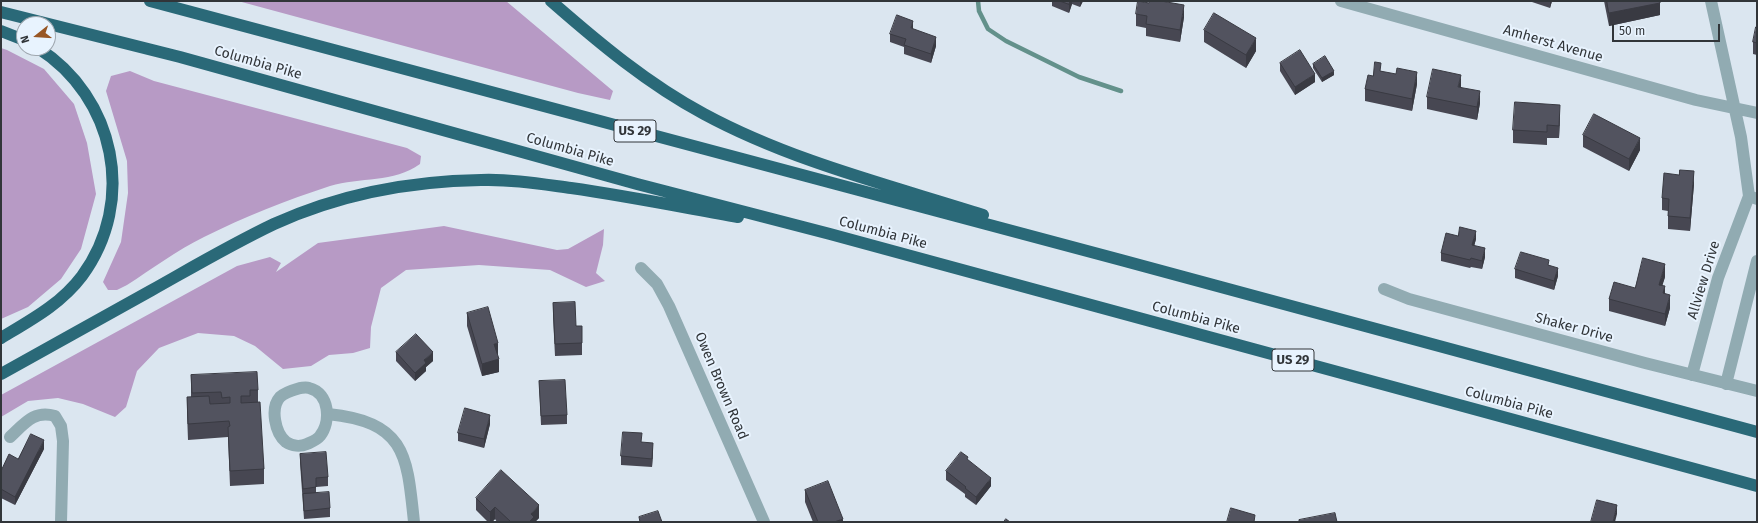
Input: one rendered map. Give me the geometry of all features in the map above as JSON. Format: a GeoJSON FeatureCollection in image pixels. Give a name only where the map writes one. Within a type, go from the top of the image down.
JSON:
{"type":"FeatureCollection","features":[{"type":"Feature","properties":{"kind":"highway","name":"US 29"},"geometry":{"type":"LineString","coordinates":[[150,1],[1121,260],[1757,432]]}},
{"type":"Feature","properties":{"kind":"highway"},"geometry":{"type":"LineString","coordinates":[[551,1],[590,35],[649,80],[704,114],[757,139],[811,160],[1121,260]]}},
{"type":"Feature","properties":{"kind":"highway","name":"Columbia Pike"},"geometry":{"type":"LineString","coordinates":[[1,12],[180,57],[637,184],[830,234],[1757,486]]}},
{"type":"Feature","properties":{"kind":"highway"},"geometry":{"type":"LineString","coordinates":[[1,30],[16,37]]}},
{"type":"Feature","properties":{"kind":"highway"},"geometry":{"type":"LineString","coordinates":[[1,338],[6,332],[49,310],[82,276],[96,252],[104,234],[110,211],[112,186],[111,156],[102,124],[89,99],[74,78],[50,56]]}},
{"type":"Feature","properties":{"kind":"highway"},"geometry":{"type":"LineString","coordinates":[[1,374],[235,244],[276,224],[320,207],[363,194],[398,187],[482,180],[531,182],[830,234]]}},
{"type":"Feature","properties":{"kind":"street","name":"Amherst Avenue"},"geometry":{"type":"LineString","coordinates":[[1342,1],[1696,100],[1757,113]]}},
{"type":"Feature","properties":{"kind":"street"},"geometry":{"type":"LineString","coordinates":[[1712,1],[1753,197]]}},
{"type":"Feature","properties":{"kind":"street","name":"Allview Drive"},"geometry":{"type":"LineString","coordinates":[[1692,375],[1718,278],[1753,197]]}},
{"type":"Feature","properties":{"kind":"street"},"geometry":{"type":"LineString","coordinates":[[1726,384],[1757,261]]}},
{"type":"Feature","properties":{"kind":"street","name":"Owen Brown Road"},"geometry":{"type":"LineString","coordinates":[[642,268],[657,284],[669,306],[764,522]]}},
{"type":"Feature","properties":{"kind":"street","name":"Shaker Drive"},"geometry":{"type":"LineString","coordinates":[[1384,289],[1409,299],[1757,392]]}},
{"type":"Feature","properties":{"kind":"street"},"geometry":{"type":"LineString","coordinates":[[309,388],[319,394],[325,402],[328,414],[325,428],[319,438],[304,445],[296,446],[286,442],[280,434],[275,412],[280,397],[289,391],[309,388]]}},
{"type":"Feature","properties":{"kind":"street"},"geometry":{"type":"LineString","coordinates":[[10,436],[33,416],[46,413],[55,416],[61,426],[63,441],[62,522]]}},
{"type":"Feature","properties":{"kind":"street"},"geometry":{"type":"LineString","coordinates":[[328,414],[350,416],[366,420],[382,429],[394,441],[402,453],[408,469],[414,522]]}},
{"type":"Feature","properties":{"kind":"shaded area"},"geometry":{"type":"Polygon","coordinates":[[[238,1],[506,1],[613,91],[610,100],[578,93],[238,1]]]}},
{"type":"Feature","properties":{"kind":"shaded area"},"geometry":{"type":"Polygon","coordinates":[[[1,48],[44,69],[74,104],[87,143],[96,194],[81,249],[61,279],[28,307],[1,319],[1,48]]]}},
{"type":"Feature","properties":{"kind":"shaded area"},"geometry":{"type":"Polygon","coordinates":[[[130,71],[154,81],[407,148],[421,156],[420,164],[410,170],[388,177],[341,183],[330,186],[266,209],[194,242],[127,285],[117,290],[108,290],[103,282],[121,242],[128,193],[127,161],[106,91],[111,76],[130,71]]]}},
{"type":"Feature","properties":{"kind":"shaded area"},"geometry":{"type":"Polygon","coordinates":[[[444,226],[557,250],[568,249],[604,229],[603,245],[596,273],[605,281],[586,287],[550,270],[479,265],[406,270],[381,288],[371,327],[370,348],[353,353],[329,355],[311,366],[283,369],[255,346],[234,336],[198,333],[159,348],[137,371],[126,407],[115,417],[83,404],[58,398],[28,401],[1,417],[1,395],[237,266],[270,257],[281,263],[276,272],[318,243],[444,226]]]}},
{"type":"Feature","properties":{"kind":"building"},"geometry":{"type":"Polygon","coordinates":[[[1060,1],[1070,1],[1069,4],[1060,1]]]}},
{"type":"Feature","properties":{"kind":"building"},"geometry":{"type":"Polygon","coordinates":[[[1138,1],[1149,3],[1150,1],[1161,1],[1184,5],[1180,30],[1146,24],[1147,16],[1136,14],[1138,1]]]}},
{"type":"Feature","properties":{"kind":"building"},"geometry":{"type":"Polygon","coordinates":[[[1607,1],[1660,1],[1660,3],[1609,13],[1607,1]]]}},
{"type":"Feature","properties":{"kind":"building"},"geometry":{"type":"Polygon","coordinates":[[[1214,13],[1256,38],[1246,55],[1204,30],[1214,13]]]}},
{"type":"Feature","properties":{"kind":"building"},"geometry":{"type":"Polygon","coordinates":[[[897,15],[913,21],[911,28],[936,37],[931,54],[904,45],[906,39],[890,34],[897,15]]]}},
{"type":"Feature","properties":{"kind":"building"},"geometry":{"type":"Polygon","coordinates":[[[1757,27],[1757,43],[1753,42],[1757,27]]]}},
{"type":"Feature","properties":{"kind":"building"},"geometry":{"type":"Polygon","coordinates":[[[1300,50],[1315,74],[1295,87],[1280,63],[1300,50]]]}},
{"type":"Feature","properties":{"kind":"building"},"geometry":{"type":"Polygon","coordinates":[[[1325,56],[1334,71],[1322,78],[1313,64],[1325,56]]]}},
{"type":"Feature","properties":{"kind":"building"},"geometry":{"type":"Polygon","coordinates":[[[1375,62],[1381,63],[1380,71],[1396,74],[1397,68],[1417,72],[1412,99],[1365,89],[1368,75],[1373,76],[1375,62]]]}},
{"type":"Feature","properties":{"kind":"building"},"geometry":{"type":"Polygon","coordinates":[[[1433,69],[1461,75],[1458,87],[1480,91],[1477,107],[1427,97],[1433,69]]]}},
{"type":"Feature","properties":{"kind":"building"},"geometry":{"type":"Polygon","coordinates":[[[1515,102],[1560,105],[1559,126],[1547,125],[1547,132],[1513,130],[1515,102]]]}},
{"type":"Feature","properties":{"kind":"building"},"geometry":{"type":"Polygon","coordinates":[[[1594,114],[1640,138],[1629,159],[1583,135],[1594,114]]]}},
{"type":"Feature","properties":{"kind":"building"},"geometry":{"type":"Polygon","coordinates":[[[1680,170],[1694,171],[1690,218],[1668,216],[1669,199],[1662,198],[1664,173],[1679,175],[1680,170]]]}},
{"type":"Feature","properties":{"kind":"building"},"geometry":{"type":"Polygon","coordinates":[[[1460,227],[1476,231],[1472,245],[1485,248],[1482,261],[1471,258],[1470,260],[1441,253],[1446,233],[1458,236],[1460,227]]]}},
{"type":"Feature","properties":{"kind":"building"},"geometry":{"type":"Polygon","coordinates":[[[1521,252],[1549,260],[1548,265],[1558,268],[1554,281],[1515,269],[1521,252]]]}},
{"type":"Feature","properties":{"kind":"building"},"geometry":{"type":"Polygon","coordinates":[[[1643,258],[1665,264],[1659,285],[1665,286],[1663,293],[1670,295],[1665,314],[1609,299],[1614,282],[1635,288],[1643,258]]]}},
{"type":"Feature","properties":{"kind":"building"},"geometry":{"type":"Polygon","coordinates":[[[575,302],[576,326],[582,326],[582,343],[555,344],[553,303],[575,302]]]}},
{"type":"Feature","properties":{"kind":"building"},"geometry":{"type":"Polygon","coordinates":[[[488,307],[498,343],[494,344],[499,359],[482,364],[467,313],[488,307]]]}},
{"type":"Feature","properties":{"kind":"building"},"geometry":{"type":"Polygon","coordinates":[[[416,334],[433,352],[424,360],[426,363],[415,373],[396,352],[416,334]]]}},
{"type":"Feature","properties":{"kind":"building"},"geometry":{"type":"Polygon","coordinates":[[[257,372],[258,390],[250,390],[250,396],[241,396],[241,403],[260,402],[264,469],[230,471],[229,421],[188,424],[187,397],[209,396],[210,404],[230,403],[230,397],[222,398],[221,392],[192,393],[191,375],[257,372]]]}},
{"type":"Feature","properties":{"kind":"building"},"geometry":{"type":"Polygon","coordinates":[[[565,380],[567,415],[541,416],[539,381],[565,380]]]}},
{"type":"Feature","properties":{"kind":"building"},"geometry":{"type":"Polygon","coordinates":[[[465,408],[490,415],[484,439],[458,433],[465,408]]]}},
{"type":"Feature","properties":{"kind":"building"},"geometry":{"type":"Polygon","coordinates":[[[623,432],[642,433],[641,442],[653,443],[652,459],[621,456],[623,432]]]}},
{"type":"Feature","properties":{"kind":"building"},"geometry":{"type":"Polygon","coordinates":[[[31,434],[44,440],[15,497],[1,489],[1,471],[9,454],[18,459],[31,434]]]}},
{"type":"Feature","properties":{"kind":"building"},"geometry":{"type":"Polygon","coordinates":[[[326,452],[328,477],[316,478],[316,487],[303,489],[300,454],[326,452]]]}},
{"type":"Feature","properties":{"kind":"building"},"geometry":{"type":"Polygon","coordinates":[[[961,452],[968,457],[967,459],[991,478],[976,497],[946,471],[961,452]]]}},
{"type":"Feature","properties":{"kind":"building"},"geometry":{"type":"Polygon","coordinates":[[[501,470],[539,505],[531,514],[534,517],[529,522],[511,522],[495,507],[490,512],[476,498],[501,470]]]}},
{"type":"Feature","properties":{"kind":"building"},"geometry":{"type":"Polygon","coordinates":[[[828,481],[843,519],[834,522],[818,522],[805,490],[828,481]]]}},
{"type":"Feature","properties":{"kind":"building"},"geometry":{"type":"Polygon","coordinates":[[[329,492],[330,508],[304,511],[303,494],[329,492]]]}},
{"type":"Feature","properties":{"kind":"building"},"geometry":{"type":"Polygon","coordinates":[[[1597,500],[1617,505],[1613,522],[1591,522],[1597,500]]]}},
{"type":"Feature","properties":{"kind":"building"},"geometry":{"type":"Polygon","coordinates":[[[1231,508],[1255,515],[1254,522],[1227,522],[1231,508]]]}},
{"type":"Feature","properties":{"kind":"building"},"geometry":{"type":"Polygon","coordinates":[[[658,511],[662,522],[640,522],[639,517],[658,511]]]}},
{"type":"Feature","properties":{"kind":"building"},"geometry":{"type":"Polygon","coordinates":[[[1335,513],[1337,522],[1299,522],[1299,520],[1335,513]]]}},
{"type":"Feature","properties":{"kind":"waterway"},"geometry":{"type":"LineString","coordinates":[[978,1],[979,11],[988,29],[1006,41],[1079,77],[1121,91]]}}]}
